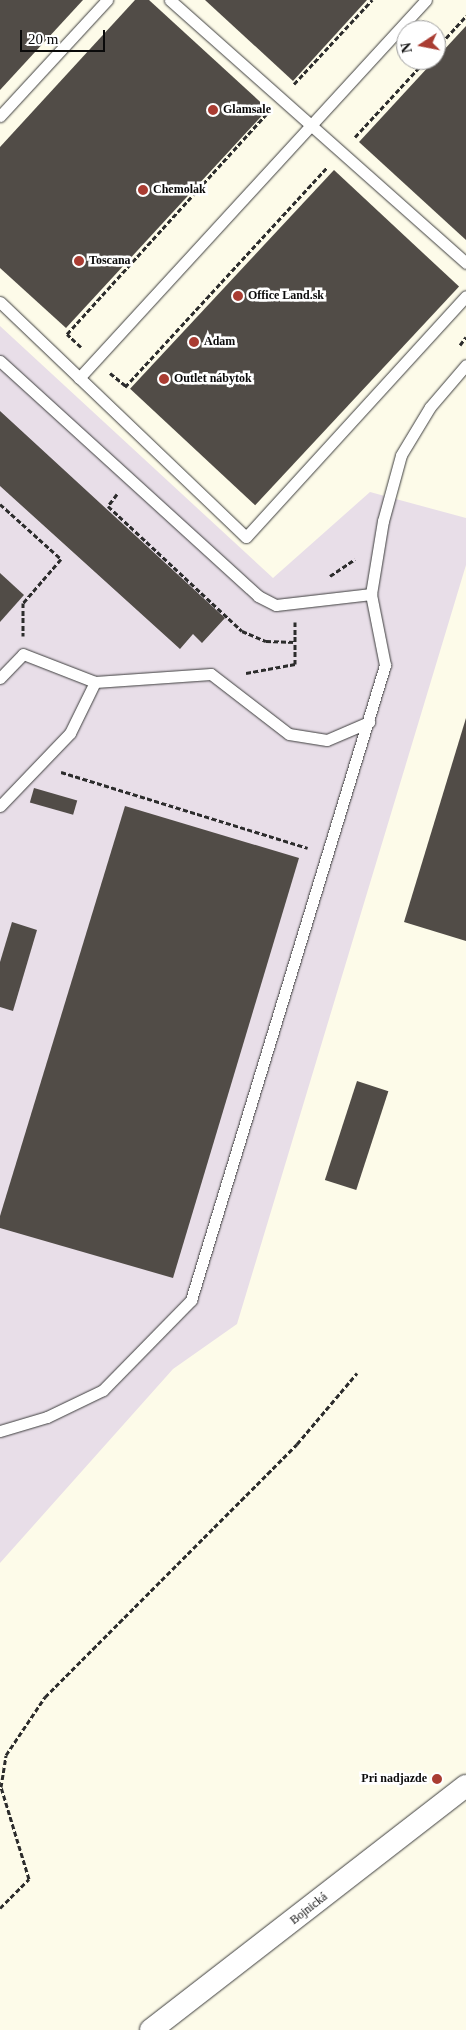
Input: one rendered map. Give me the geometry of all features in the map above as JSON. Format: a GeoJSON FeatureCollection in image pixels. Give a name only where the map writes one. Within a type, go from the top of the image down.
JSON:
{"type":"FeatureCollection","features":[{"type":"Feature","properties":{"kind":"street","name":"Bojnická"},"geometry":{"type":"LineString","coordinates":[[151,2030],[466,1786]]}},
{"type":"Feature","properties":{"kind":"lane"},"geometry":{"type":"LineString","coordinates":[[0,116],[106,0]]}},
{"type":"Feature","properties":{"kind":"lane"},"geometry":{"type":"LineString","coordinates":[[170,0],[466,263]]}},
{"type":"Feature","properties":{"kind":"lane"},"geometry":{"type":"LineString","coordinates":[[79,378],[426,0]]}},
{"type":"Feature","properties":{"kind":"lane"},"geometry":{"type":"LineString","coordinates":[[0,302],[246,537],[466,296]]}},
{"type":"Feature","properties":{"kind":"lane"},"geometry":{"type":"LineString","coordinates":[[0,361],[258,596],[276,605],[371,594]]}},
{"type":"Feature","properties":{"kind":"lane"},"geometry":{"type":"LineString","coordinates":[[0,1431],[47,1417],[103,1390],[191,1300],[329,855],[385,665],[371,594],[383,521],[401,455],[430,407],[466,365]]}},
{"type":"Feature","properties":{"kind":"lane"},"geometry":{"type":"LineString","coordinates":[[0,678],[23,654],[95,682],[211,674],[289,734],[326,740],[369,722]]}},
{"type":"Feature","properties":{"kind":"lane"},"geometry":{"type":"LineString","coordinates":[[0,806],[70,733],[95,682]]}},
{"type":"Feature","properties":{"kind":"path"},"geometry":{"type":"LineString","coordinates":[[126,386],[67,334],[372,0]]}},
{"type":"Feature","properties":{"kind":"path"},"geometry":{"type":"LineString","coordinates":[[446,38],[466,16]]}},
{"type":"Feature","properties":{"kind":"path"},"geometry":{"type":"LineString","coordinates":[[108,406],[417,70]]}},
{"type":"Feature","properties":{"kind":"path"},"geometry":{"type":"LineString","coordinates":[[454,352],[466,337]]}},
{"type":"Feature","properties":{"kind":"path"},"geometry":{"type":"LineString","coordinates":[[112,485],[119,491],[108,506],[242,631],[266,641],[294,642]]}},
{"type":"Feature","properties":{"kind":"path"},"geometry":{"type":"LineString","coordinates":[[0,504],[61,559],[23,603],[23,654]]}},
{"type":"Feature","properties":{"kind":"path"},"geometry":{"type":"LineString","coordinates":[[323,577],[333,576],[354,562],[356,553]]}},
{"type":"Feature","properties":{"kind":"path"},"geometry":{"type":"LineString","coordinates":[[246,673],[295,664],[296,604]]}},
{"type":"Feature","properties":{"kind":"path"},"geometry":{"type":"LineString","coordinates":[[39,765],[329,855]]}},
{"type":"Feature","properties":{"kind":"path"},"geometry":{"type":"LineString","coordinates":[[0,1908],[29,1879],[1,1787],[6,1755],[45,1697],[297,1444],[357,1373]]}},
{"type":"Feature","properties":{"kind":"shaded area"},"geometry":{"type":"Polygon","coordinates":[[[0,326],[273,578],[370,492],[466,518],[466,565],[237,1324],[173,1369],[0,1563],[0,326]]]}},
{"type":"Feature","properties":{"kind":"building"},"geometry":{"type":"Polygon","coordinates":[[[0,0],[83,0],[0,90],[0,0]]]}},
{"type":"Feature","properties":{"kind":"building"},"geometry":{"type":"Polygon","coordinates":[[[135,0],[149,0],[268,109],[66,328],[0,268],[0,147],[135,0]]]}},
{"type":"Feature","properties":{"kind":"building"},"geometry":{"type":"Polygon","coordinates":[[[205,0],[367,0],[293,81],[205,0]]]}},
{"type":"Feature","properties":{"kind":"building"},"geometry":{"type":"Polygon","coordinates":[[[466,26],[466,240],[359,142],[425,70],[446,70],[446,48],[466,26]]]}},
{"type":"Feature","properties":{"kind":"building"},"geometry":{"type":"Polygon","coordinates":[[[334,170],[459,287],[255,505],[130,389],[334,170]]]}},
{"type":"Feature","properties":{"kind":"building"},"geometry":{"type":"Polygon","coordinates":[[[0,411],[225,618],[202,643],[193,634],[180,649],[0,486],[0,411]]]}},
{"type":"Feature","properties":{"kind":"building"},"geometry":{"type":"Polygon","coordinates":[[[0,573],[24,595],[0,622],[0,573]]]}},
{"type":"Feature","properties":{"kind":"building"},"geometry":{"type":"Polygon","coordinates":[[[466,718],[466,941],[404,922],[466,718]]]}},
{"type":"Feature","properties":{"kind":"building"},"geometry":{"type":"Polygon","coordinates":[[[34,788],[77,800],[73,815],[30,802],[34,788]]]}},
{"type":"Feature","properties":{"kind":"building"},"geometry":{"type":"Polygon","coordinates":[[[125,806],[299,858],[173,1278],[0,1228],[0,1216],[125,806]]]}},
{"type":"Feature","properties":{"kind":"building"},"geometry":{"type":"Polygon","coordinates":[[[12,922],[37,930],[13,1011],[0,1007],[0,962],[12,922]]]}},
{"type":"Feature","properties":{"kind":"building"},"geometry":{"type":"Polygon","coordinates":[[[357,1081],[388,1091],[356,1190],[325,1180],[357,1081]]]}},
{"type":"Feature","properties":{"kind":"place","name":"Glamsale"},"geometry":{"type":"Point","coordinates":[213,110]}},
{"type":"Feature","properties":{"kind":"place","name":"Chemolak"},"geometry":{"type":"Point","coordinates":[143,190]}},
{"type":"Feature","properties":{"kind":"place","name":"Toscana"},"geometry":{"type":"Point","coordinates":[79,261]}},
{"type":"Feature","properties":{"kind":"place","name":"Office Land.sk"},"geometry":{"type":"Point","coordinates":[238,296]}},
{"type":"Feature","properties":{"kind":"place","name":"Adam"},"geometry":{"type":"Point","coordinates":[194,342]}},
{"type":"Feature","properties":{"kind":"place","name":"Outlet nábytok"},"geometry":{"type":"Point","coordinates":[164,379]}},
{"type":"Feature","properties":{"kind":"place","name":"Pri nadjazde"},"geometry":{"type":"Point","coordinates":[437,1779]}}]}
